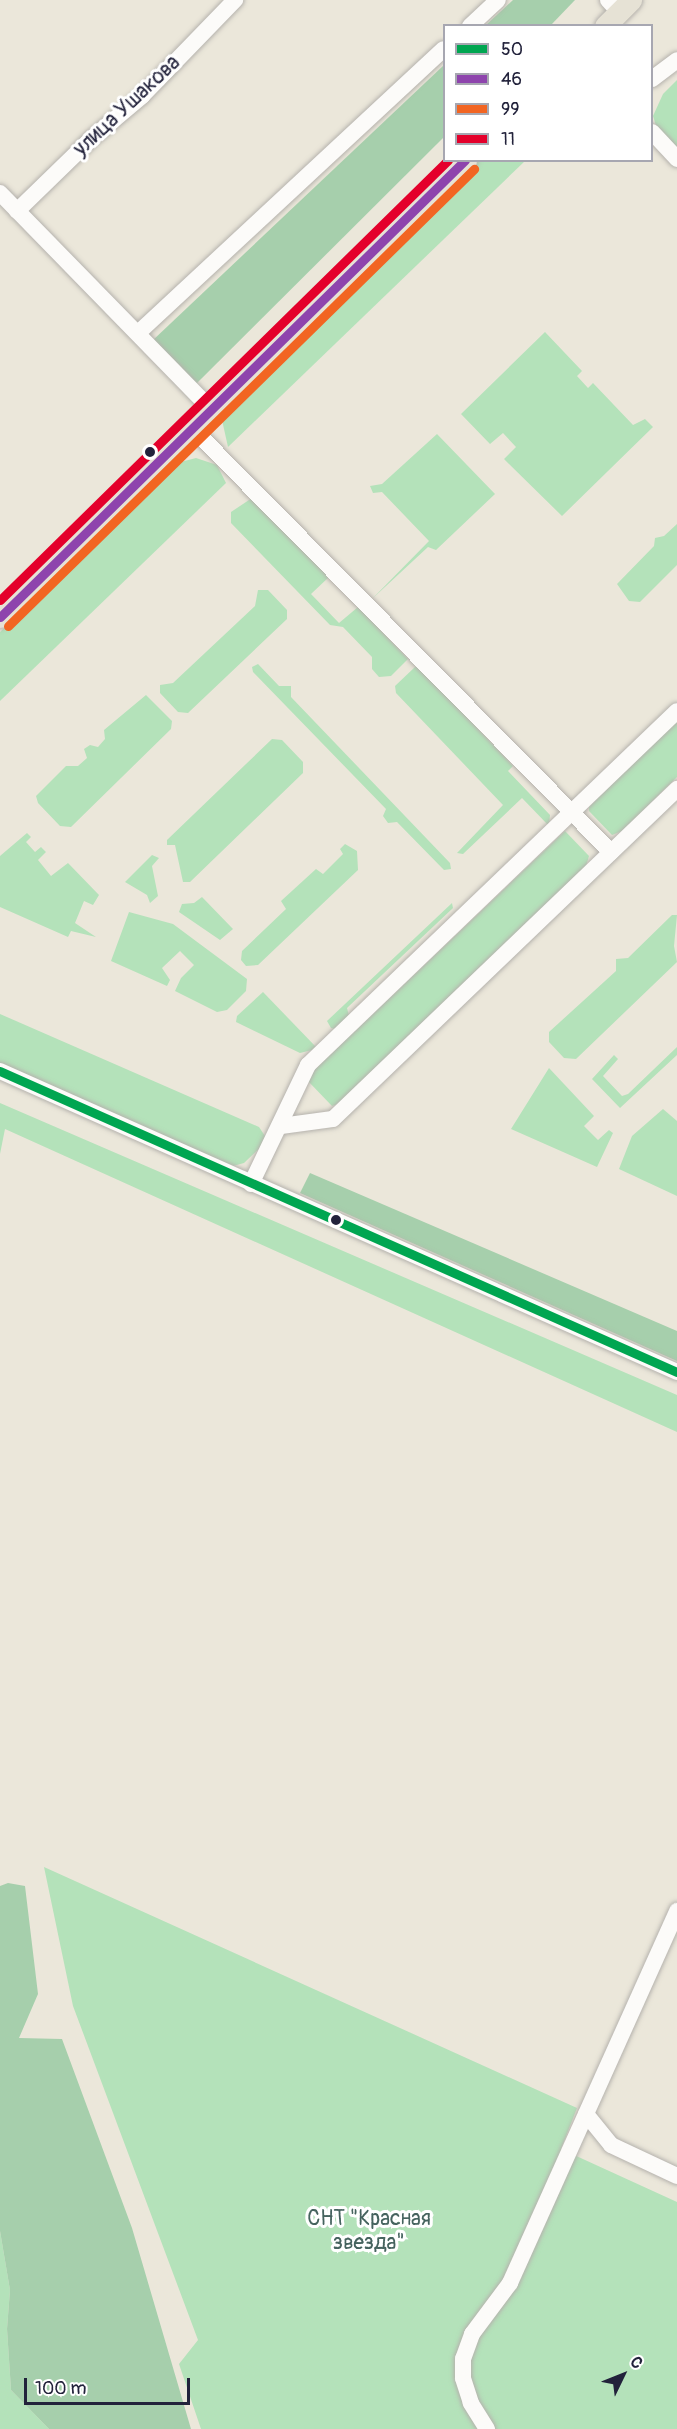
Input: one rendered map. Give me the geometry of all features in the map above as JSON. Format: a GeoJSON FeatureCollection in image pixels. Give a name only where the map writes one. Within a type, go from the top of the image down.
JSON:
{"type":"FeatureCollection","features":[{"type":"Feature","properties":{"kind":"main road"},"geometry":{"type":"LineString","coordinates":[[0,616],[464,162]]}},
{"type":"Feature","properties":{"kind":"street","name":"улица Ушакова"},"geometry":{"type":"LineString","coordinates":[[17,211],[91,139],[142,96],[235,0]]}},
{"type":"Feature","properties":{"kind":"street"},"geometry":{"type":"LineString","coordinates":[[472,24],[498,0]]}},
{"type":"Feature","properties":{"kind":"street"},"geometry":{"type":"LineString","coordinates":[[138,333],[443,51]]}},
{"type":"Feature","properties":{"kind":"street"},"geometry":{"type":"LineString","coordinates":[[653,72],[677,60]]}},
{"type":"Feature","properties":{"kind":"street"},"geometry":{"type":"LineString","coordinates":[[653,134],[677,159]]}},
{"type":"Feature","properties":{"kind":"street"},"geometry":{"type":"LineString","coordinates":[[0,193],[211,409]]}},
{"type":"Feature","properties":{"kind":"street"},"geometry":{"type":"LineString","coordinates":[[191,427],[611,852]]}},
{"type":"Feature","properties":{"kind":"street"},"geometry":{"type":"LineString","coordinates":[[251,1185],[308,1065],[677,711]]}},
{"type":"Feature","properties":{"kind":"street"},"geometry":{"type":"LineString","coordinates":[[281,1126],[333,1119],[677,789]]}},
{"type":"Feature","properties":{"kind":"street"},"geometry":{"type":"LineString","coordinates":[[0,1071],[251,1185],[677,1372]]}},
{"type":"Feature","properties":{"kind":"street"},"geometry":{"type":"LineString","coordinates":[[487,2429],[471,2403],[463,2378],[463,2358],[472,2334],[510,2283],[677,1911]]}},
{"type":"Feature","properties":{"kind":"street"},"geometry":{"type":"LineString","coordinates":[[586,2114],[611,2145],[677,2176]]}},
{"type":"Feature","properties":{"kind":"green space"},"geometry":{"type":"Polygon","coordinates":[[[513,0],[575,0],[552,24],[487,24],[513,0]]]}},
{"type":"Feature","properties":{"kind":"green space"},"geometry":{"type":"Polygon","coordinates":[[[443,66],[443,138],[194,386],[152,341],[443,66]]]}},
{"type":"Feature","properties":{"kind":"green space"},"geometry":{"type":"Polygon","coordinates":[[[677,80],[677,150],[657,129],[653,116],[663,94],[677,80]]]}},
{"type":"Feature","properties":{"kind":"green space"},"geometry":{"type":"Polygon","coordinates":[[[476,162],[524,162],[228,447],[222,420],[231,401],[476,162]]]}},
{"type":"Feature","properties":{"kind":"green space"},"geometry":{"type":"Polygon","coordinates":[[[545,332],[582,371],[577,376],[588,388],[593,383],[633,425],[645,419],[653,427],[562,516],[504,459],[516,447],[503,433],[490,444],[461,414],[545,332]]]}},
{"type":"Feature","properties":{"kind":"green space"},"geometry":{"type":"Polygon","coordinates":[[[437,434],[495,494],[436,550],[428,547],[372,599],[429,541],[382,492],[373,493],[370,486],[382,484],[437,434]]]}},
{"type":"Feature","properties":{"kind":"green space"},"geometry":{"type":"Polygon","coordinates":[[[196,458],[217,465],[226,483],[0,701],[0,632],[173,464],[196,458]]]}},
{"type":"Feature","properties":{"kind":"green space"},"geometry":{"type":"Polygon","coordinates":[[[252,498],[329,577],[311,594],[339,623],[358,607],[408,659],[391,676],[379,677],[372,669],[372,657],[343,627],[330,625],[231,523],[231,512],[252,498]]]}},
{"type":"Feature","properties":{"kind":"green space"},"geometry":{"type":"Polygon","coordinates":[[[677,524],[677,565],[640,602],[629,601],[617,584],[654,546],[655,538],[664,536],[677,524]]]}},
{"type":"Feature","properties":{"kind":"green space"},"geometry":{"type":"Polygon","coordinates":[[[258,590],[268,590],[287,610],[287,619],[188,713],[178,712],[160,693],[160,685],[173,683],[255,606],[258,590]]]}},
{"type":"Feature","properties":{"kind":"green space"},"geometry":{"type":"Polygon","coordinates":[[[258,664],[279,686],[291,686],[291,697],[450,863],[451,869],[444,870],[397,822],[388,823],[383,816],[386,809],[253,672],[252,667],[258,664]]]}},
{"type":"Feature","properties":{"kind":"green space"},"geometry":{"type":"Polygon","coordinates":[[[415,667],[419,667],[513,766],[508,771],[550,815],[549,826],[522,798],[463,854],[457,853],[503,805],[396,693],[395,686],[415,667]]]}},
{"type":"Feature","properties":{"kind":"green space"},"geometry":{"type":"Polygon","coordinates":[[[146,695],[172,721],[171,729],[71,827],[60,826],[38,803],[36,796],[66,766],[78,766],[87,758],[84,749],[90,745],[98,747],[105,739],[104,730],[146,695]]]}},
{"type":"Feature","properties":{"kind":"green space"},"geometry":{"type":"Polygon","coordinates":[[[677,719],[677,777],[622,831],[612,835],[589,811],[589,807],[677,719]]]}},
{"type":"Feature","properties":{"kind":"green space"},"geometry":{"type":"Polygon","coordinates":[[[272,739],[282,740],[303,762],[303,773],[190,882],[183,882],[175,845],[167,845],[167,840],[272,739]]]}},
{"type":"Feature","properties":{"kind":"green space"},"geometry":{"type":"Polygon","coordinates":[[[565,831],[589,856],[586,866],[340,1103],[332,1106],[308,1081],[311,1073],[565,831]]]}},
{"type":"Feature","properties":{"kind":"green space"},"geometry":{"type":"Polygon","coordinates":[[[27,833],[31,837],[26,842],[35,852],[41,847],[46,852],[38,860],[51,876],[68,863],[99,895],[93,905],[84,901],[75,923],[96,937],[71,931],[68,937],[0,907],[0,856],[27,833]]]}},
{"type":"Feature","properties":{"kind":"green space"},"geometry":{"type":"Polygon","coordinates":[[[345,844],[357,851],[358,870],[258,965],[246,966],[241,960],[242,951],[286,909],[281,901],[316,869],[323,874],[343,854],[340,849],[345,844]]]}},
{"type":"Feature","properties":{"kind":"green space"},"geometry":{"type":"Polygon","coordinates":[[[152,855],[159,858],[152,866],[158,896],[150,903],[147,895],[125,882],[152,855]]]}},
{"type":"Feature","properties":{"kind":"green space"},"geometry":{"type":"Polygon","coordinates":[[[202,897],[233,929],[220,940],[179,912],[182,904],[194,903],[202,897]]]}},
{"type":"Feature","properties":{"kind":"green space"},"geometry":{"type":"Polygon","coordinates":[[[452,903],[453,908],[347,1008],[349,1016],[335,1029],[331,1028],[327,1021],[452,903]]]}},
{"type":"Feature","properties":{"kind":"green space"},"geometry":{"type":"Polygon","coordinates":[[[129,912],[173,924],[247,979],[246,991],[227,1010],[217,1012],[175,991],[181,978],[194,965],[180,951],[162,968],[170,980],[167,986],[111,961],[129,912]]]}},
{"type":"Feature","properties":{"kind":"green space"},"geometry":{"type":"Polygon","coordinates":[[[672,915],[677,915],[674,946],[677,962],[576,1059],[564,1058],[549,1042],[549,1032],[616,971],[616,959],[628,958],[672,915]]]}},
{"type":"Feature","properties":{"kind":"green space"},"geometry":{"type":"Polygon","coordinates":[[[263,992],[316,1047],[300,1053],[236,1022],[237,1016],[263,992]]]}},
{"type":"Feature","properties":{"kind":"green space"},"geometry":{"type":"Polygon","coordinates":[[[0,1014],[259,1127],[265,1136],[264,1144],[244,1163],[233,1166],[0,1064],[0,1014]]]}},
{"type":"Feature","properties":{"kind":"green space"},"geometry":{"type":"Polygon","coordinates":[[[677,1047],[677,1055],[620,1108],[592,1079],[614,1055],[618,1059],[603,1076],[622,1096],[628,1094],[677,1047]]]}},
{"type":"Feature","properties":{"kind":"green space"},"geometry":{"type":"Polygon","coordinates":[[[549,1068],[594,1116],[584,1126],[598,1140],[609,1130],[613,1133],[597,1167],[511,1129],[549,1068]]]}},
{"type":"Feature","properties":{"kind":"green space"},"geometry":{"type":"Polygon","coordinates":[[[0,1103],[677,1395],[677,1432],[5,1129],[0,1154],[0,1103]]]}},
{"type":"Feature","properties":{"kind":"green space"},"geometry":{"type":"Polygon","coordinates":[[[663,1109],[677,1121],[677,1196],[619,1169],[632,1136],[663,1109]]]}},
{"type":"Feature","properties":{"kind":"green space"},"geometry":{"type":"Polygon","coordinates":[[[310,1173],[677,1331],[677,1361],[300,1193],[310,1173]]]}},
{"type":"Feature","properties":{"kind":"green space","name":"СНТ \"Красная звезда\""},"geometry":{"type":"Polygon","coordinates":[[[44,1867],[577,2108],[561,2149],[677,2202],[677,2429],[201,2429],[179,2364],[198,2340],[73,2006],[44,1867]]]}},
{"type":"Feature","properties":{"kind":"green space"},"geometry":{"type":"Polygon","coordinates":[[[8,1883],[25,1886],[38,1994],[19,2038],[62,2039],[132,2228],[191,2429],[49,2429],[11,2390],[7,2329],[10,2290],[0,2231],[0,1886],[8,1883]]]}},
{"type":"Feature","properties":{"kind":"green space"},"geometry":{"type":"Polygon","coordinates":[[[0,2231],[10,2290],[7,2329],[11,2390],[49,2429],[0,2429],[0,2231]]]}},
{"type":"Feature","properties":{"kind":"transit line","name":"11"},"geometry":{"type":"LineString","coordinates":[[0,600],[446,162]]}},
{"type":"Feature","properties":{"kind":"transit line","name":"46"},"geometry":{"type":"LineString","coordinates":[[0,617],[463,162]]}},
{"type":"Feature","properties":{"kind":"transit line","name":"99"},"geometry":{"type":"LineString","coordinates":[[8,626],[474,169]]}},
{"type":"Feature","properties":{"kind":"transit line","name":"50"},"geometry":{"type":"LineString","coordinates":[[0,1071],[677,1372]]}}]}
